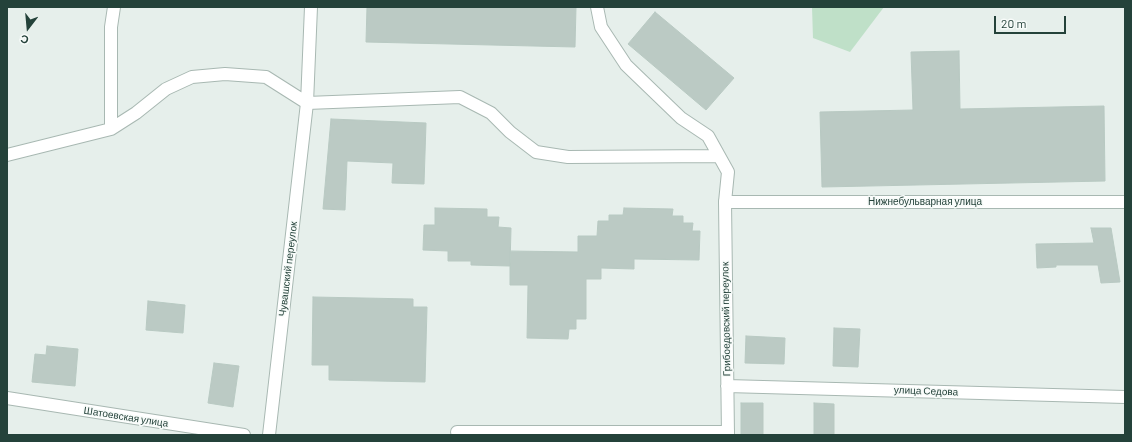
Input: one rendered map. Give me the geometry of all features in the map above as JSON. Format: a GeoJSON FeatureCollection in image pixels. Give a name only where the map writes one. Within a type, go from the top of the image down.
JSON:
{"type":"FeatureCollection","features":[{"type":"Feature","properties":{"kind":"street"},"geometry":{"type":"LineString","coordinates":[[110,129],[110,27],[114,7]]}},
{"type":"Feature","properties":{"kind":"street","name":"Чувашский переулок"},"geometry":{"type":"LineString","coordinates":[[269,435],[307,103],[311,7]]}},
{"type":"Feature","properties":{"kind":"street","name":"Грибоедовский переулок"},"geometry":{"type":"LineString","coordinates":[[597,7],[601,26],[626,66],[681,118],[708,136],[728,172],[725,202],[728,433]]}},
{"type":"Feature","properties":{"kind":"street"},"geometry":{"type":"LineString","coordinates":[[7,155],[110,129],[136,113],[166,89],[192,77],[225,74],[266,77],[307,103],[460,97],[491,113],[510,132],[536,152],[568,157],[719,156]]}},
{"type":"Feature","properties":{"kind":"street","name":"Нижнебульварная улица"},"geometry":{"type":"LineString","coordinates":[[725,202],[1125,202]]}},
{"type":"Feature","properties":{"kind":"street","name":"улица Седова"},"geometry":{"type":"LineString","coordinates":[[728,386],[1125,397]]}},
{"type":"Feature","properties":{"kind":"street","name":"Шатоевская улица"},"geometry":{"type":"LineString","coordinates":[[7,398],[244,435]]}},
{"type":"Feature","properties":{"kind":"street"},"geometry":{"type":"LineString","coordinates":[[457,432],[728,433]]}},
{"type":"Feature","properties":{"kind":"green space"},"geometry":{"type":"Polygon","coordinates":[[[812,7],[884,7],[850,52],[813,38],[812,7]]]}},
{"type":"Feature","properties":{"kind":"building"},"geometry":{"type":"Polygon","coordinates":[[[367,7],[576,7],[575,47],[366,42],[367,7]]]}},
{"type":"Feature","properties":{"kind":"building"},"geometry":{"type":"Polygon","coordinates":[[[655,12],[734,78],[706,110],[628,44],[655,12]]]}},
{"type":"Feature","properties":{"kind":"building"},"geometry":{"type":"Polygon","coordinates":[[[959,51],[960,109],[1104,106],[1105,181],[822,187],[820,112],[913,110],[911,52],[959,51]]]}},
{"type":"Feature","properties":{"kind":"building"},"geometry":{"type":"Polygon","coordinates":[[[331,119],[426,123],[424,184],[392,183],[393,163],[347,161],[345,210],[323,209],[331,119]]]}},
{"type":"Feature","properties":{"kind":"building"},"geometry":{"type":"Polygon","coordinates":[[[435,208],[487,209],[487,217],[499,217],[498,227],[511,228],[510,266],[471,265],[471,261],[448,261],[448,251],[423,250],[424,225],[435,225],[435,208]]]}},
{"type":"Feature","properties":{"kind":"building"},"geometry":{"type":"Polygon","coordinates":[[[624,208],[673,209],[672,216],[683,216],[683,223],[693,223],[692,231],[700,231],[699,260],[634,259],[634,269],[601,268],[601,279],[586,279],[586,319],[576,319],[576,329],[569,329],[568,339],[527,338],[528,285],[510,285],[510,251],[578,252],[578,236],[597,236],[598,221],[609,221],[609,215],[623,215],[624,208]]]}},
{"type":"Feature","properties":{"kind":"building"},"geometry":{"type":"Polygon","coordinates":[[[1091,228],[1111,228],[1120,282],[1101,283],[1098,265],[1056,265],[1056,267],[1037,268],[1036,244],[1094,243],[1091,228]]]}},
{"type":"Feature","properties":{"kind":"building"},"geometry":{"type":"Polygon","coordinates":[[[313,297],[413,299],[413,307],[427,307],[425,382],[329,380],[329,365],[312,365],[313,297]]]}},
{"type":"Feature","properties":{"kind":"building"},"geometry":{"type":"Polygon","coordinates":[[[148,301],[185,305],[183,333],[146,330],[148,301]]]}},
{"type":"Feature","properties":{"kind":"building"},"geometry":{"type":"Polygon","coordinates":[[[834,328],[860,329],[858,367],[833,366],[834,328]]]}},
{"type":"Feature","properties":{"kind":"building"},"geometry":{"type":"Polygon","coordinates":[[[746,336],[785,338],[784,364],[745,363],[746,336]]]}},
{"type":"Feature","properties":{"kind":"building"},"geometry":{"type":"Polygon","coordinates":[[[47,346],[78,349],[75,386],[32,382],[35,354],[46,355],[47,346]]]}},
{"type":"Feature","properties":{"kind":"building"},"geometry":{"type":"Polygon","coordinates":[[[214,363],[239,366],[233,407],[208,403],[214,363]]]}},
{"type":"Feature","properties":{"kind":"building"},"geometry":{"type":"Polygon","coordinates":[[[741,403],[763,403],[763,435],[741,435],[741,403]]]}},
{"type":"Feature","properties":{"kind":"building"},"geometry":{"type":"Polygon","coordinates":[[[814,403],[834,404],[834,435],[814,435],[814,403]]]}}]}
